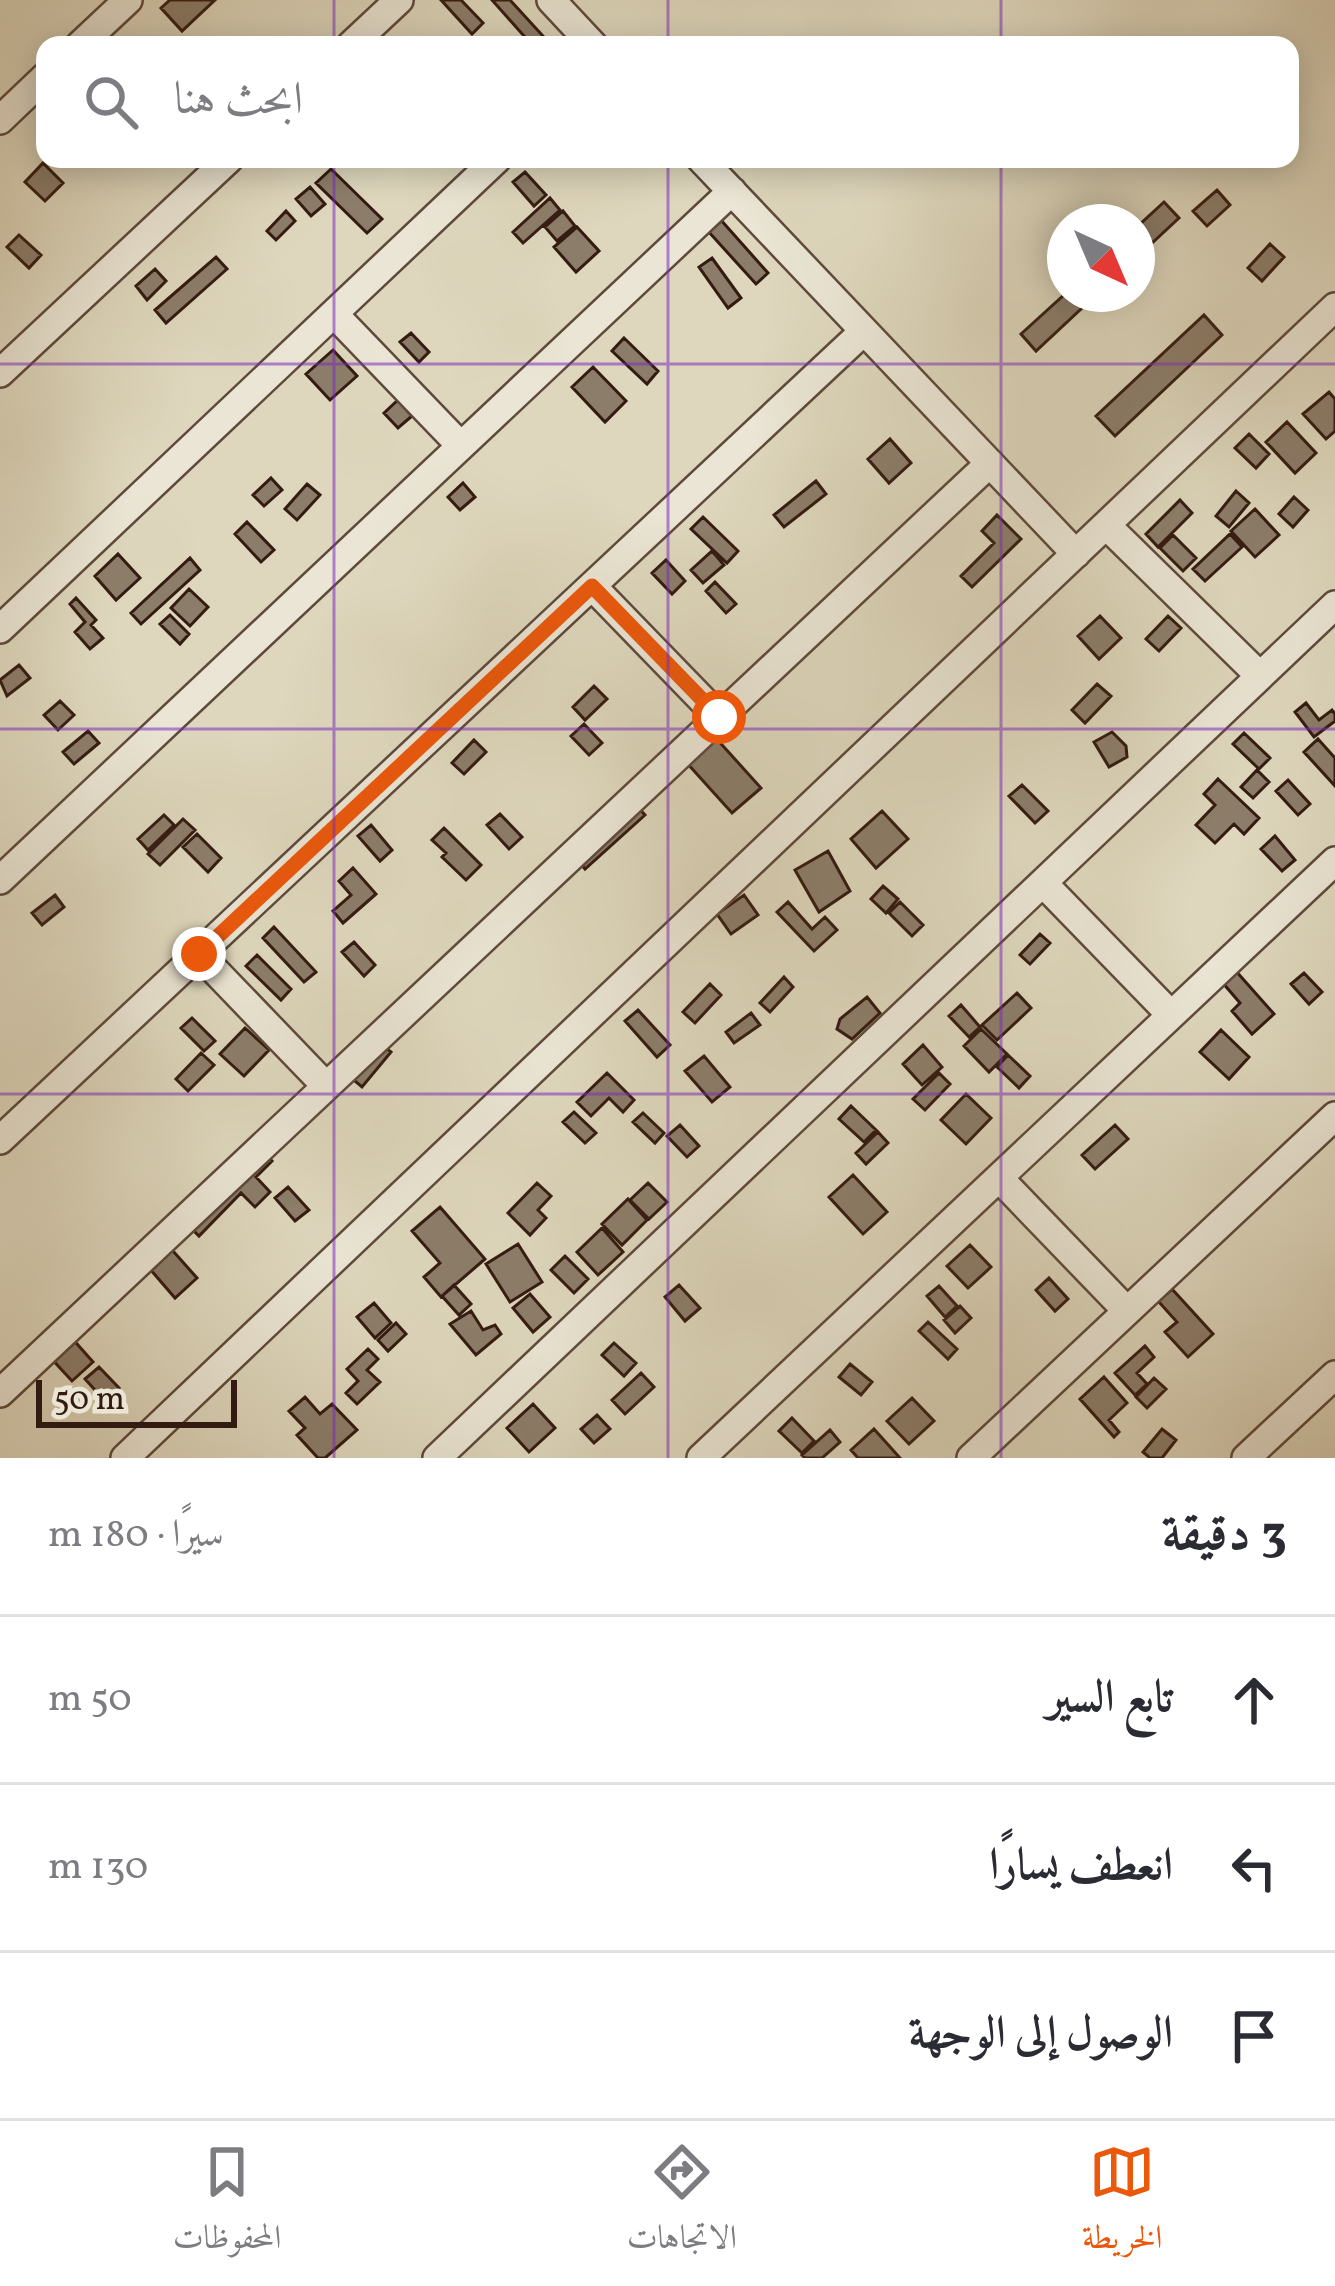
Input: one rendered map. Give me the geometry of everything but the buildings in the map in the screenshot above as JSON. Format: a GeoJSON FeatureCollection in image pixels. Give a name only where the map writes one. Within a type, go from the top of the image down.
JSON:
{"type":"FeatureCollection","features":[{"type":"Feature","properties":{"kind":"street"},"geometry":{"type":"LineString","coordinates":[[90,36],[128,0]]}},
{"type":"Feature","properties":{"kind":"street"},"geometry":{"type":"LineString","coordinates":[[361,36],[399,0]]}},
{"type":"Feature","properties":{"kind":"street"},"geometry":{"type":"LineString","coordinates":[[550,0],[584,36]]}},
{"type":"Feature","properties":{"kind":"street"},"geometry":{"type":"LineString","coordinates":[[0,119],[36,85]]}},
{"type":"Feature","properties":{"kind":"street"},"geometry":{"type":"LineString","coordinates":[[0,373],[208,168]]}},
{"type":"Feature","properties":{"kind":"street"},"geometry":{"type":"LineString","coordinates":[[0,629],[488,168]]}},
{"type":"Feature","properties":{"kind":"street"},"geometry":{"type":"LineString","coordinates":[[710,168],[1076,554]]}},
{"type":"Feature","properties":{"kind":"street"},"geometry":{"type":"LineString","coordinates":[[0,880],[732,191]]}},
{"type":"Feature","properties":{"kind":"street"},"geometry":{"type":"LineString","coordinates":[[125,1458],[1335,307]]}},
{"type":"Feature","properties":{"kind":"street"},"geometry":{"type":"LineString","coordinates":[[334,314],[461,446]]}},
{"type":"Feature","properties":{"kind":"street"},"geometry":{"type":"LineString","coordinates":[[0,1140],[864,331]]}},
{"type":"Feature","properties":{"kind":"street"},"geometry":{"type":"LineString","coordinates":[[0,1393],[990,463]]}},
{"type":"Feature","properties":{"kind":"street"},"geometry":{"type":"LineString","coordinates":[[1106,525],[1260,676]]}},
{"type":"Feature","properties":{"kind":"street"},"geometry":{"type":"LineString","coordinates":[[592,586],[719,717]]}},
{"type":"Feature","properties":{"kind":"street"},"geometry":{"type":"LineString","coordinates":[[437,1458],[1335,605]]}},
{"type":"Feature","properties":{"kind":"street"},"geometry":{"type":"LineString","coordinates":[[701,1458],[1335,861]]}},
{"type":"Feature","properties":{"kind":"street"},"geometry":{"type":"LineString","coordinates":[[1043,883],[1171,1016]]}},
{"type":"Feature","properties":{"kind":"street"},"geometry":{"type":"LineString","coordinates":[[199,954],[326,1086]]}},
{"type":"Feature","properties":{"kind":"street"},"geometry":{"type":"LineString","coordinates":[[971,1458],[1335,1116]]}},
{"type":"Feature","properties":{"kind":"street"},"geometry":{"type":"LineString","coordinates":[[999,1178],[1127,1311]]}},
{"type":"Feature","properties":{"kind":"street"},"geometry":{"type":"LineString","coordinates":[[1250,1457],[1335,1375]]}},
{"type":"Feature","properties":{"kind":"route"},"geometry":{"type":"LineString","coordinates":[[199,954],[592,586],[719,717]]}}]}
